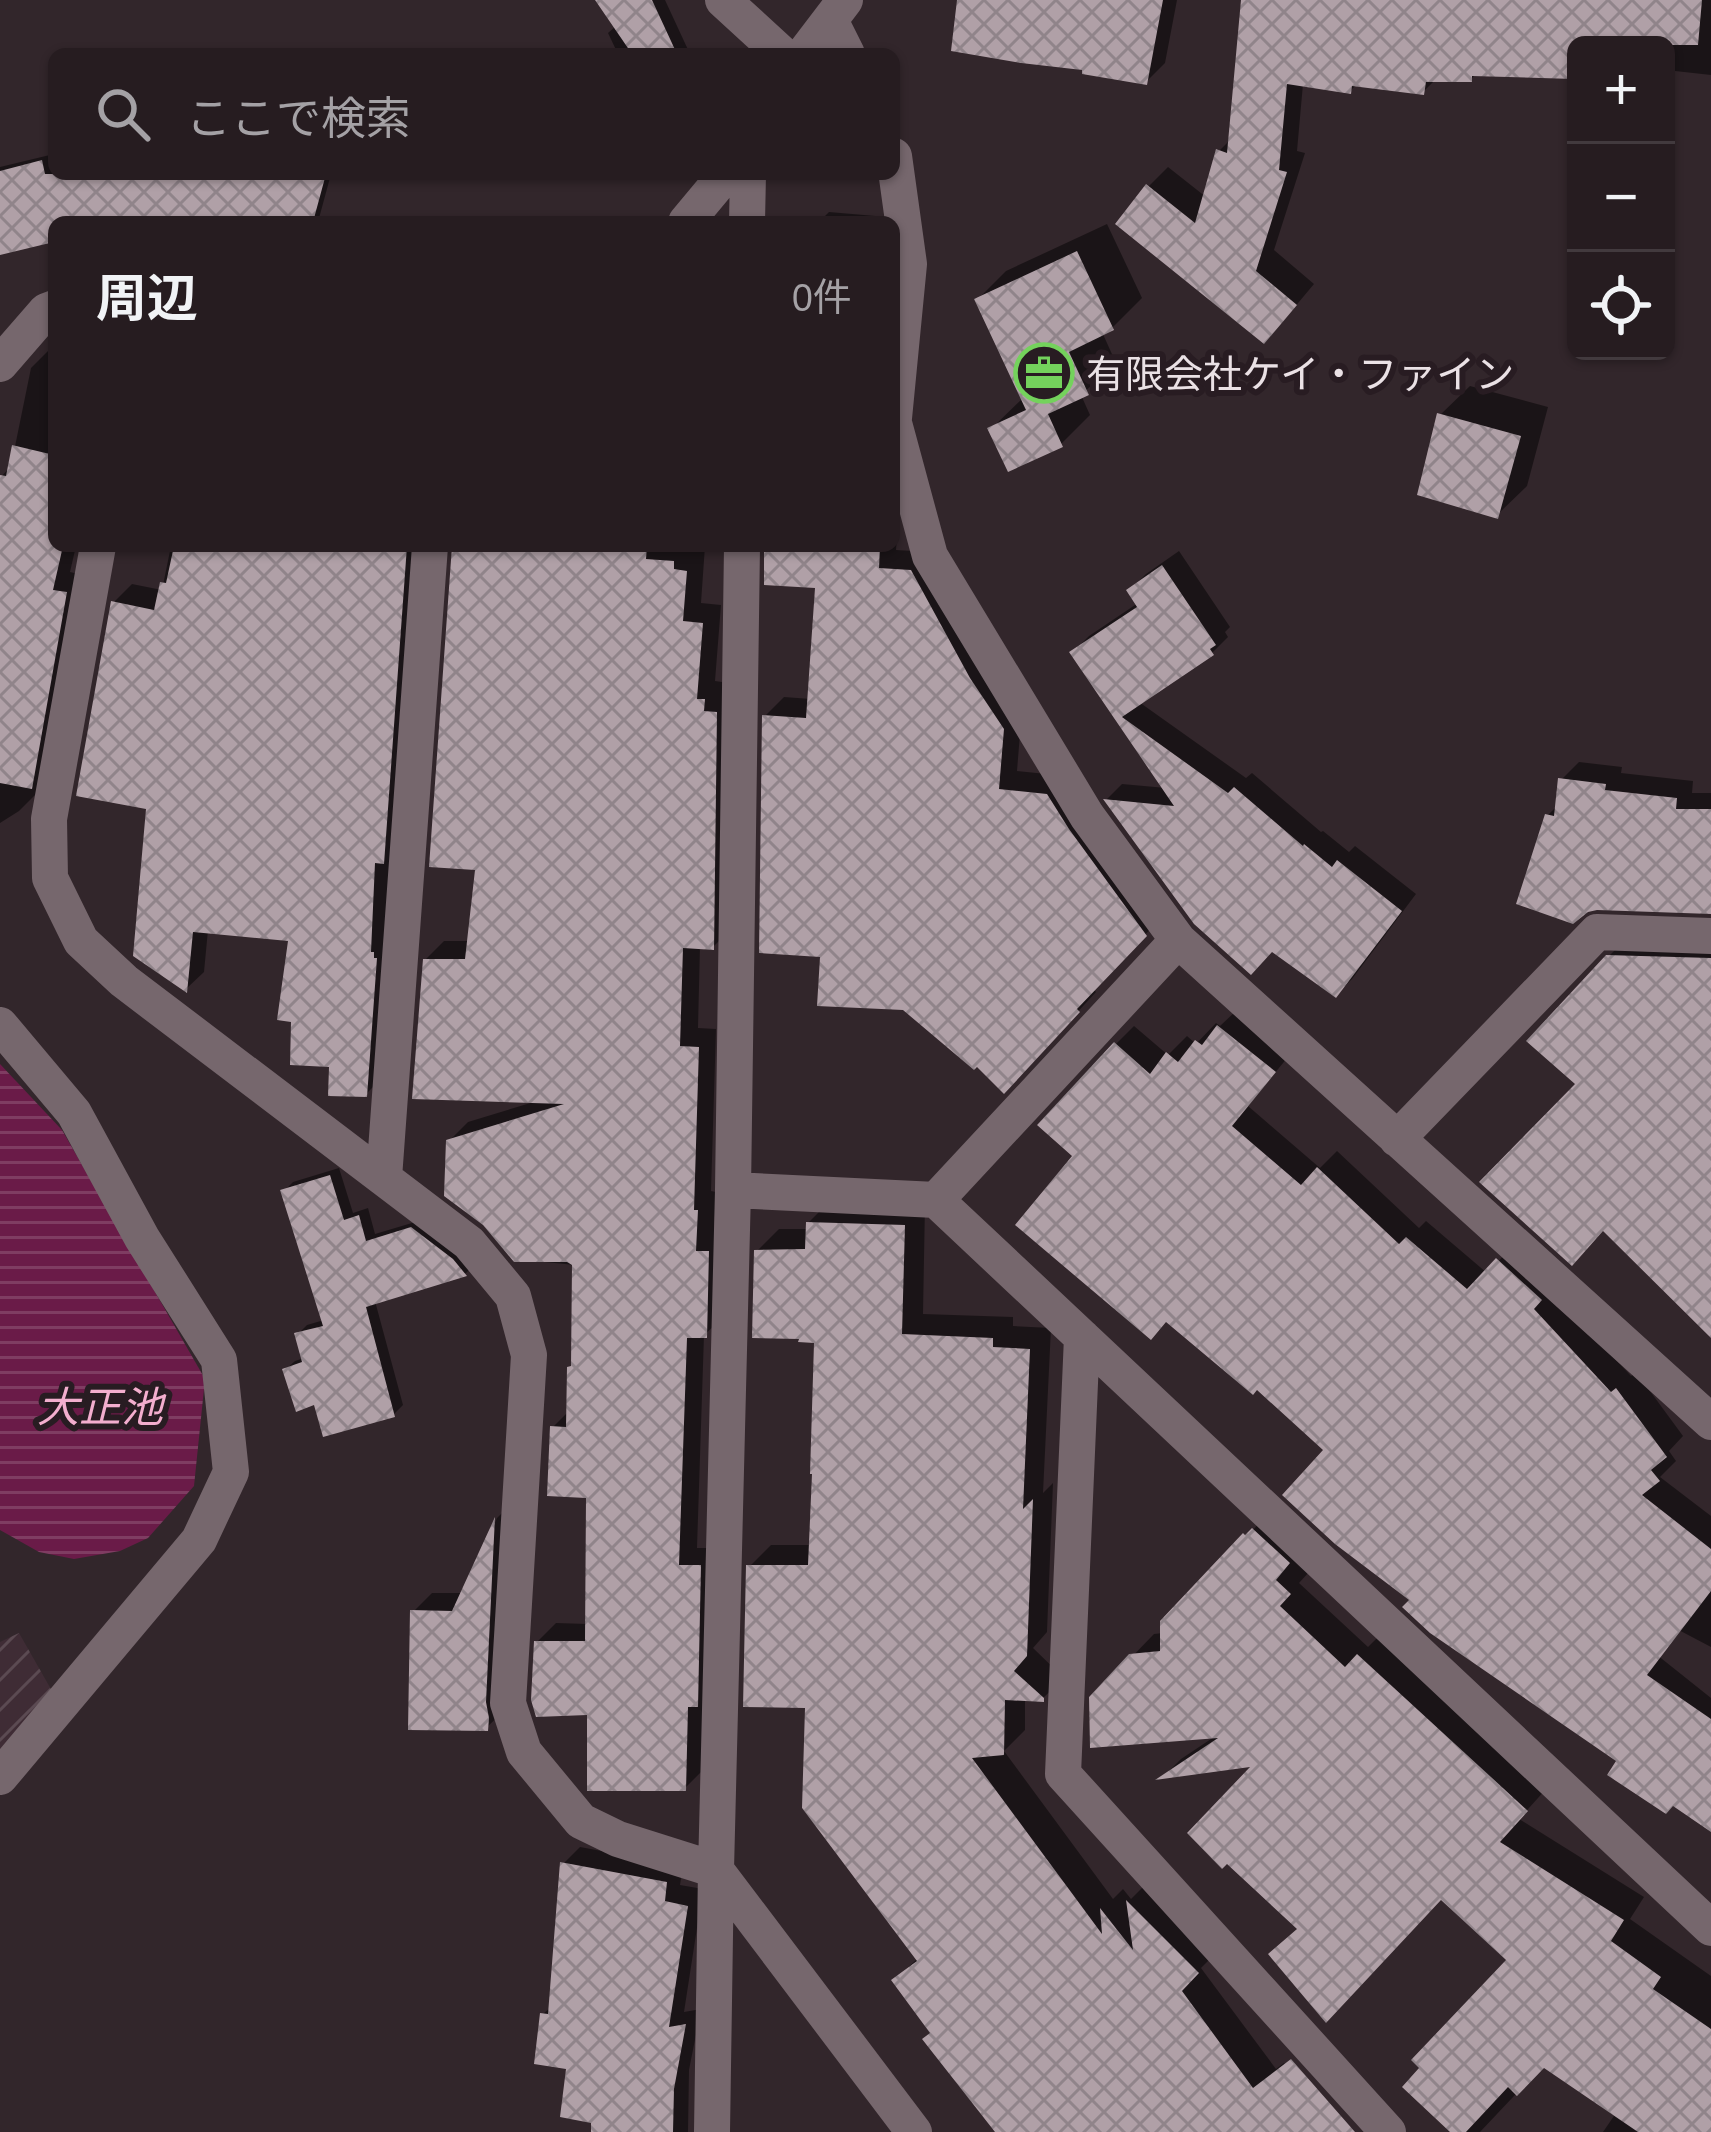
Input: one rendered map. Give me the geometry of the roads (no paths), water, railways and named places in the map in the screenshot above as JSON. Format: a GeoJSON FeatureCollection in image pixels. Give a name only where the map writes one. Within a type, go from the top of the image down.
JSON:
{"type":"FeatureCollection","features":[{"type":"Feature","properties":{"kind":"street"},"geometry":{"type":"LineString","coordinates":[[723,0],[775,48]]}},
{"type":"Feature","properties":{"kind":"street"},"geometry":{"type":"LineString","coordinates":[[808,48],[837,10]]}},
{"type":"Feature","properties":{"kind":"street"},"geometry":{"type":"LineString","coordinates":[[837,10],[846,48]]}},
{"type":"Feature","properties":{"kind":"street"},"geometry":{"type":"LineString","coordinates":[[691,216],[721,180]]}},
{"type":"Feature","properties":{"kind":"street"},"geometry":{"type":"LineString","coordinates":[[747,216],[748,180]]}},
{"type":"Feature","properties":{"kind":"street"},"geometry":{"type":"LineString","coordinates":[[897,180],[909,264],[900,358]]}},
{"type":"Feature","properties":{"kind":"street"},"geometry":{"type":"LineString","coordinates":[[0,364],[48,310]]}},
{"type":"Feature","properties":{"kind":"street"},"geometry":{"type":"LineString","coordinates":[[900,443],[930,556],[1087,816],[1178,940],[1711,1422]]}},
{"type":"Feature","properties":{"kind":"street"},"geometry":{"type":"LineString","coordinates":[[97,552],[49,819],[50,878],[81,941],[124,981],[469,1243],[513,1296],[529,1355],[508,1703],[524,1752],[580,1821],[618,1839],[716,1870],[914,2132]]}},
{"type":"Feature","properties":{"kind":"street"},"geometry":{"type":"LineString","coordinates":[[384,1178],[430,552]]}},
{"type":"Feature","properties":{"kind":"street"},"geometry":{"type":"LineString","coordinates":[[712,2132],[742,552]]}},
{"type":"Feature","properties":{"kind":"street"},"geometry":{"type":"LineString","coordinates":[[1397,1139],[1597,932],[1711,936]]}},
{"type":"Feature","properties":{"kind":"street"},"geometry":{"type":"LineString","coordinates":[[936,1200],[1178,940]]}},
{"type":"Feature","properties":{"kind":"street"},"geometry":{"type":"LineString","coordinates":[[0,1025],[74,1113],[142,1238],[219,1360],[231,1472],[199,1540],[0,1777]]}},
{"type":"Feature","properties":{"kind":"street"},"geometry":{"type":"LineString","coordinates":[[733,1190],[936,1200],[1709,1920]]}},
{"type":"Feature","properties":{"kind":"street"},"geometry":{"type":"LineString","coordinates":[[1082,1336],[1063,1774],[1388,2132]]}},
{"type":"Feature","properties":{"kind":"water","name":"大正池"},"geometry":{"type":"Polygon","coordinates":[[[0,1064],[62,1130],[205,1379],[194,1486],[148,1538],[120,1551],[74,1559],[39,1552],[0,1530],[0,1064]]]}},
{"type":"Feature","properties":{"kind":"place","name":"有限会社ケイ・ファイン"},"geometry":{"type":"Point","coordinates":[1044,373]}}]}
